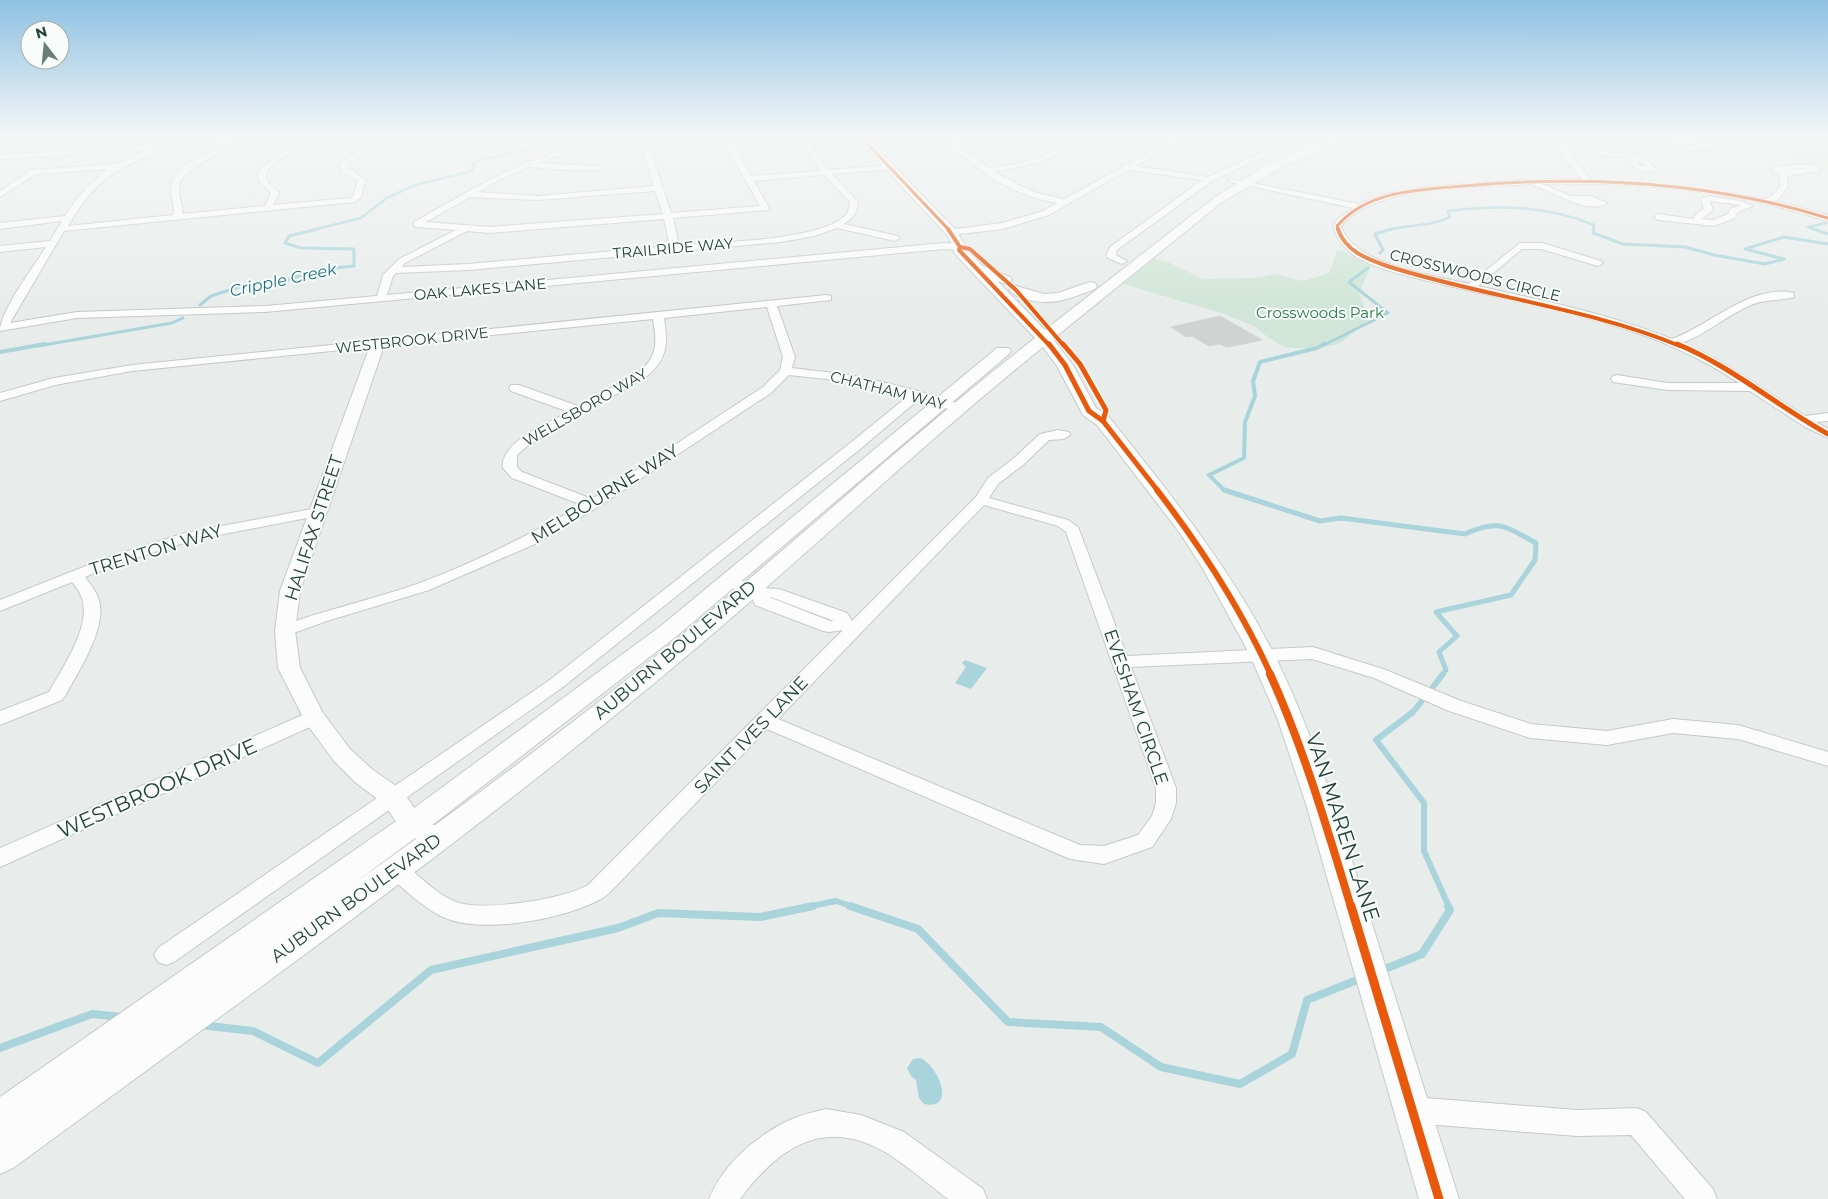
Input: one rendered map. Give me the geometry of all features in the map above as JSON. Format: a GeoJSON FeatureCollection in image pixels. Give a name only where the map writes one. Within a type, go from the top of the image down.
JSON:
{"type":"FeatureCollection","features":[{"type":"Feature","properties":{"kind":"main road","name":"VAN MAREN LANE"},"geometry":{"type":"LineString","coordinates":[[916,194],[951,232],[960,247],[958,250],[1080,364],[1106,410],[1103,421]]}},
{"type":"Feature","properties":{"kind":"main road","name":"AUBURN BOULEVARD"},"geometry":{"type":"LineString","coordinates":[[950,405],[1013,363],[1090,286],[1122,261],[1220,194]]}},
{"type":"Feature","properties":{"kind":"main road","name":"AUBURN BOULEVARD"},"geometry":{"type":"LineString","coordinates":[[0,1155],[162,1022],[679,650],[950,405],[1020,338],[1044,331],[1200,214],[1223,194]]}},
{"type":"Feature","properties":{"kind":"main road","name":"VAN MAREN LANE"},"geometry":{"type":"LineString","coordinates":[[960,247],[970,249],[1011,285],[1044,331],[1068,371],[1088,411],[1103,421],[1193,538],[1232,599],[1262,655],[1291,720],[1320,804],[1439,1199]]}},
{"type":"Feature","properties":{"kind":"main road"},"geometry":{"type":"LineString","coordinates":[[1011,285],[1031,298],[1049,300],[1090,286]]}},
{"type":"Feature","properties":{"kind":"main road"},"geometry":{"type":"LineString","coordinates":[[1013,363],[1031,360],[1047,362],[1068,371]]}},
{"type":"Feature","properties":{"kind":"main road","name":"AUBURN BOULEVARD"},"geometry":{"type":"LineString","coordinates":[[0,1119],[122,1033],[201,1010],[396,870],[425,832]]}},
{"type":"Feature","properties":{"kind":"street"},"geometry":{"type":"LineString","coordinates":[[1,328],[68,218],[85,194]]}},
{"type":"Feature","properties":{"kind":"street"},"geometry":{"type":"LineString","coordinates":[[177,194],[180,208],[177,217]]}},
{"type":"Feature","properties":{"kind":"street"},"geometry":{"type":"LineString","coordinates":[[268,208],[275,194]]}},
{"type":"Feature","properties":{"kind":"street"},"geometry":{"type":"LineString","coordinates":[[62,228],[356,198],[357,194]]}},
{"type":"Feature","properties":{"kind":"street"},"geometry":{"type":"LineString","coordinates":[[587,194],[538,198],[468,194],[417,224],[464,229],[514,229],[764,208],[757,194]]}},
{"type":"Feature","properties":{"kind":"street"},"geometry":{"type":"LineString","coordinates":[[660,194],[676,248]]}},
{"type":"Feature","properties":{"kind":"street","name":"TRAILRIDE WAY"},"geometry":{"type":"LineString","coordinates":[[394,270],[468,267],[788,238],[836,225],[850,216],[855,207],[854,202],[846,194]]}},
{"type":"Feature","properties":{"kind":"street"},"geometry":{"type":"LineString","coordinates":[[1030,194],[1052,201],[1066,202]]}},
{"type":"Feature","properties":{"kind":"street"},"geometry":{"type":"LineString","coordinates":[[951,232],[1022,222],[1046,213],[1079,194]]}},
{"type":"Feature","properties":{"kind":"street"},"geometry":{"type":"LineString","coordinates":[[1122,261],[1111,256],[1113,249],[1188,194]]}},
{"type":"Feature","properties":{"kind":"street"},"geometry":{"type":"LineString","coordinates":[[1283,194],[1357,209]]}},
{"type":"Feature","properties":{"kind":"street","name":"CROSSWOODS CIRCLE"},"geometry":{"type":"LineString","coordinates":[[1394,194],[1379,198],[1357,209],[1342,220],[1338,226],[1341,239],[1349,248],[1371,260],[1396,270],[1594,317],[1673,342],[1719,364],[1803,420],[1828,434]]}},
{"type":"Feature","properties":{"kind":"street"},"geometry":{"type":"LineString","coordinates":[[1560,194],[1570,198]]}},
{"type":"Feature","properties":{"kind":"street","name":"CROSSWOODS CIRCLE"},"geometry":{"type":"LineString","coordinates":[[1705,194],[1767,201],[1828,218]]}},
{"type":"Feature","properties":{"kind":"street"},"geometry":{"type":"LineString","coordinates":[[1767,201],[1778,194]]}},
{"type":"Feature","properties":{"kind":"street"},"geometry":{"type":"LineString","coordinates":[[1658,218],[1714,223],[1732,216],[1734,210],[1749,207],[1723,196],[1706,199],[1709,210],[1701,214],[1696,221]]}},
{"type":"Feature","properties":{"kind":"street"},"geometry":{"type":"LineString","coordinates":[[0,226],[68,218]]}},
{"type":"Feature","properties":{"kind":"street"},"geometry":{"type":"LineString","coordinates":[[836,225],[895,238]]}},
{"type":"Feature","properties":{"kind":"street"},"geometry":{"type":"LineString","coordinates":[[381,298],[388,275],[402,262],[464,229]]}},
{"type":"Feature","properties":{"kind":"street"},"geometry":{"type":"LineString","coordinates":[[1470,288],[1529,238],[1543,236]]}},
{"type":"Feature","properties":{"kind":"street"},"geometry":{"type":"LineString","coordinates":[[0,250],[53,243]]}},
{"type":"Feature","properties":{"kind":"street","name":"OAK LAKES LANE"},"geometry":{"type":"LineString","coordinates":[[1,328],[77,315],[223,311],[944,246],[960,247]]}},
{"type":"Feature","properties":{"kind":"street"},"geometry":{"type":"LineString","coordinates":[[1520,246],[1542,246],[1598,263]]}},
{"type":"Feature","properties":{"kind":"street"},"geometry":{"type":"LineString","coordinates":[[975,267],[984,268],[998,280],[1011,285]]}},
{"type":"Feature","properties":{"kind":"street"},"geometry":{"type":"LineString","coordinates":[[1673,342],[1695,334],[1745,303],[1766,297],[1790,295]]}},
{"type":"Feature","properties":{"kind":"street","name":"WESTBROOK DRIVE"},"geometry":{"type":"LineString","coordinates":[[0,397],[54,382],[124,369],[827,298]]}},
{"type":"Feature","properties":{"kind":"street"},"geometry":{"type":"LineString","coordinates":[[771,304],[789,352],[786,371]]}},
{"type":"Feature","properties":{"kind":"street"},"geometry":{"type":"LineString","coordinates":[[0,308],[14,306]]}},
{"type":"Feature","properties":{"kind":"street","name":"WELLSBORO WAY"},"geometry":{"type":"LineString","coordinates":[[593,504],[517,475],[508,463],[511,454],[520,445],[642,375],[655,365],[660,354],[658,315]]}},
{"type":"Feature","properties":{"kind":"street","name":"HALIFAX STREET"},"geometry":{"type":"LineString","coordinates":[[378,343],[290,591],[285,631],[289,668],[314,718],[342,755],[364,776],[393,797],[425,832]]}},
{"type":"Feature","properties":{"kind":"street","name":"CHATHAM WAY"},"geometry":{"type":"LineString","coordinates":[[786,371],[853,379],[950,405]]}},
{"type":"Feature","properties":{"kind":"street","name":"MELBOURNE WAY"},"geometry":{"type":"LineString","coordinates":[[285,631],[321,617],[423,587],[530,541],[593,504],[766,390],[786,371]]}},
{"type":"Feature","properties":{"kind":"street"},"geometry":{"type":"LineString","coordinates":[[1617,378],[1665,387],[1755,387]]}},
{"type":"Feature","properties":{"kind":"street"},"geometry":{"type":"LineString","coordinates":[[515,388],[579,411]]}},
{"type":"Feature","properties":{"kind":"street"},"geometry":{"type":"LineString","coordinates":[[166,955],[557,683],[854,448],[916,395]]}},
{"type":"Feature","properties":{"kind":"street"},"geometry":{"type":"LineString","coordinates":[[1803,420],[1828,417]]}},
{"type":"Feature","properties":{"kind":"street","name":"SAINT IVES LANE"},"geometry":{"type":"LineString","coordinates":[[396,870],[451,911],[469,916],[490,915],[567,904],[592,894],[765,721],[848,626],[981,500],[994,481],[1045,437],[1058,434],[1064,435]]}},
{"type":"Feature","properties":{"kind":"street","name":"EVESHAM CIRCLE"},"geometry":{"type":"LineString","coordinates":[[765,721],[1078,853],[1104,856],[1145,841],[1161,819],[1166,803],[1166,788],[1072,530],[1063,523],[981,500]]}},
{"type":"Feature","properties":{"kind":"street","name":"TRENTON WAY"},"geometry":{"type":"LineString","coordinates":[[0,606],[136,552],[190,536],[317,512]]}},
{"type":"Feature","properties":{"kind":"street"},"geometry":{"type":"LineString","coordinates":[[0,718],[56,696],[85,637],[91,620],[92,606],[89,595],[75,575]]}},
{"type":"Feature","properties":{"kind":"street"},"geometry":{"type":"LineString","coordinates":[[746,588],[761,601],[829,628],[848,626]]}},
{"type":"Feature","properties":{"kind":"street"},"geometry":{"type":"LineString","coordinates":[[1121,662],[1313,652],[1380,674],[1455,706],[1530,731],[1606,738],[1673,726],[1738,732],[1828,759]]}},
{"type":"Feature","properties":{"kind":"street","name":"WESTBROOK DRIVE"},"geometry":{"type":"LineString","coordinates":[[0,858],[314,718]]}},
{"type":"Feature","properties":{"kind":"street"},"geometry":{"type":"LineString","coordinates":[[1413,1110],[1577,1123],[1637,1121],[1703,1199]]}},
{"type":"Feature","properties":{"kind":"street"},"geometry":{"type":"LineString","coordinates":[[723,1199],[744,1171],[773,1144],[800,1129],[826,1122],[861,1128],[894,1142],[973,1199]]}},
{"type":"Feature","properties":{"kind":"green space","name":"Crosswoods Park"},"geometry":{"type":"Polygon","coordinates":[[[1337,251],[1342,251],[1371,266],[1359,293],[1369,320],[1339,344],[1313,349],[1284,347],[1254,326],[1221,313],[1123,284],[1153,258],[1168,262],[1203,279],[1256,278],[1274,274],[1304,281],[1329,273],[1337,251]]]}},
{"type":"Feature","properties":{"kind":"water"},"geometry":{"type":"Polygon","coordinates":[[[965,660],[987,668],[971,689],[955,683],[966,667],[962,663],[965,660]]]}},
{"type":"Feature","properties":{"kind":"water"},"geometry":{"type":"Polygon","coordinates":[[[920,1058],[933,1070],[942,1087],[940,1101],[934,1104],[924,1104],[919,1098],[916,1080],[911,1076],[907,1068],[913,1059],[920,1058]]]}},
{"type":"Feature","properties":{"kind":"building"},"geometry":{"type":"Polygon","coordinates":[[[1220,316],[1262,340],[1228,347],[1219,344],[1209,346],[1192,336],[1186,337],[1171,327],[1220,316]]]}},
{"type":"Feature","properties":{"kind":"waterway","name":"Cripple Creek"},"geometry":{"type":"LineString","coordinates":[[313,230],[361,218],[387,198],[396,194]]}},
{"type":"Feature","properties":{"kind":"waterway"},"geometry":{"type":"LineString","coordinates":[[1390,230],[1443,220],[1450,217],[1448,211],[1522,208],[1577,218],[1594,225],[1593,230]]}},
{"type":"Feature","properties":{"kind":"waterway"},"geometry":{"type":"LineString","coordinates":[[1817,230],[1808,227],[1826,223]]}},
{"type":"Feature","properties":{"kind":"waterway","name":"Cripple Creek"},"geometry":{"type":"LineString","coordinates":[[200,305],[211,296],[251,283],[288,280],[316,270],[354,266],[354,249],[301,248],[285,243],[289,236],[318,229]]}},
{"type":"Feature","properties":{"kind":"waterway"},"geometry":{"type":"LineString","coordinates":[[1594,229],[1593,233],[1623,244],[1685,247],[1714,255],[1765,264],[1784,259],[1745,249],[1784,237],[1828,244]]}},
{"type":"Feature","properties":{"kind":"waterway"},"geometry":{"type":"LineString","coordinates":[[1813,229],[1828,234]]}},
{"type":"Feature","properties":{"kind":"waterway"},"geometry":{"type":"LineString","coordinates":[[1380,253],[1383,250],[1375,234],[1390,230]]}},
{"type":"Feature","properties":{"kind":"waterway"},"geometry":{"type":"LineString","coordinates":[[1322,346],[1388,313],[1349,282],[1368,268]]}},
{"type":"Feature","properties":{"kind":"waterway","name":"Cripple Creek"},"geometry":{"type":"LineString","coordinates":[[38,346],[172,323],[183,318]]}},
{"type":"Feature","properties":{"kind":"waterway","name":"Cripple Creek"},"geometry":{"type":"LineString","coordinates":[[0,352],[45,344]]}},
{"type":"Feature","properties":{"kind":"waterway"},"geometry":{"type":"LineString","coordinates":[[1224,490],[1209,475],[1244,458],[1245,422],[1255,396],[1253,381],[1260,362],[1317,348],[1324,344]]}},
{"type":"Feature","properties":{"kind":"waterway"},"geometry":{"type":"LineString","coordinates":[[1224,490],[1228,491]]}},
{"type":"Feature","properties":{"kind":"waterway"},"geometry":{"type":"LineString","coordinates":[[1224,490],[1320,521],[1341,518],[1465,534],[1486,526],[1502,526],[1536,543],[1535,560],[1511,595],[1436,612],[1457,636],[1439,652],[1446,670],[1442,675]]}},
{"type":"Feature","properties":{"kind":"waterway"},"geometry":{"type":"LineString","coordinates":[[1433,687],[1443,674]]}},
{"type":"Feature","properties":{"kind":"waterway"},"geometry":{"type":"LineString","coordinates":[[1421,702],[1413,712],[1376,740],[1424,803],[1424,851],[1449,907]]}},
{"type":"Feature","properties":{"kind":"waterway"},"geometry":{"type":"LineString","coordinates":[[807,907],[836,901],[854,907]]}},
{"type":"Feature","properties":{"kind":"waterway"},"geometry":{"type":"LineString","coordinates":[[200,1025],[253,1031],[318,1063],[431,970],[618,928],[658,913],[760,917],[813,906]]}},
{"type":"Feature","properties":{"kind":"waterway"},"geometry":{"type":"LineString","coordinates":[[850,906],[918,929],[1008,1022],[1101,1027],[1161,1067],[1240,1084],[1292,1054],[1307,1000],[1362,978]]}},
{"type":"Feature","properties":{"kind":"waterway"},"geometry":{"type":"LineString","coordinates":[[1380,971],[1422,954],[1450,910],[1448,906]]}},
{"type":"Feature","properties":{"kind":"waterway"},"geometry":{"type":"LineString","coordinates":[[0,1048],[92,1014],[122,1017]]}},
{"type":"Feature","properties":{"kind":"cycle path"},"geometry":{"type":"LineString","coordinates":[[915,194],[951,232],[960,247],[959,250],[1044,338],[1065,365],[1089,411],[1103,421],[1188,530],[1214,569],[1262,655],[1291,720],[1320,804],[1439,1199]]}},
{"type":"Feature","properties":{"kind":"cycle path"},"geometry":{"type":"LineString","coordinates":[[1397,194],[1365,204],[1340,221],[1337,226],[1340,235],[1352,250],[1378,263],[1396,269],[1580,313],[1652,334],[1705,357],[1828,434]]}},
{"type":"Feature","properties":{"kind":"cycle path"},"geometry":{"type":"LineString","coordinates":[[1727,194],[1771,202],[1828,218]]}},
{"type":"Feature","properties":{"kind":"cycle path"},"geometry":{"type":"LineString","coordinates":[[960,247],[970,249],[1016,290],[1080,364],[1106,410],[1103,421]]}}]}
